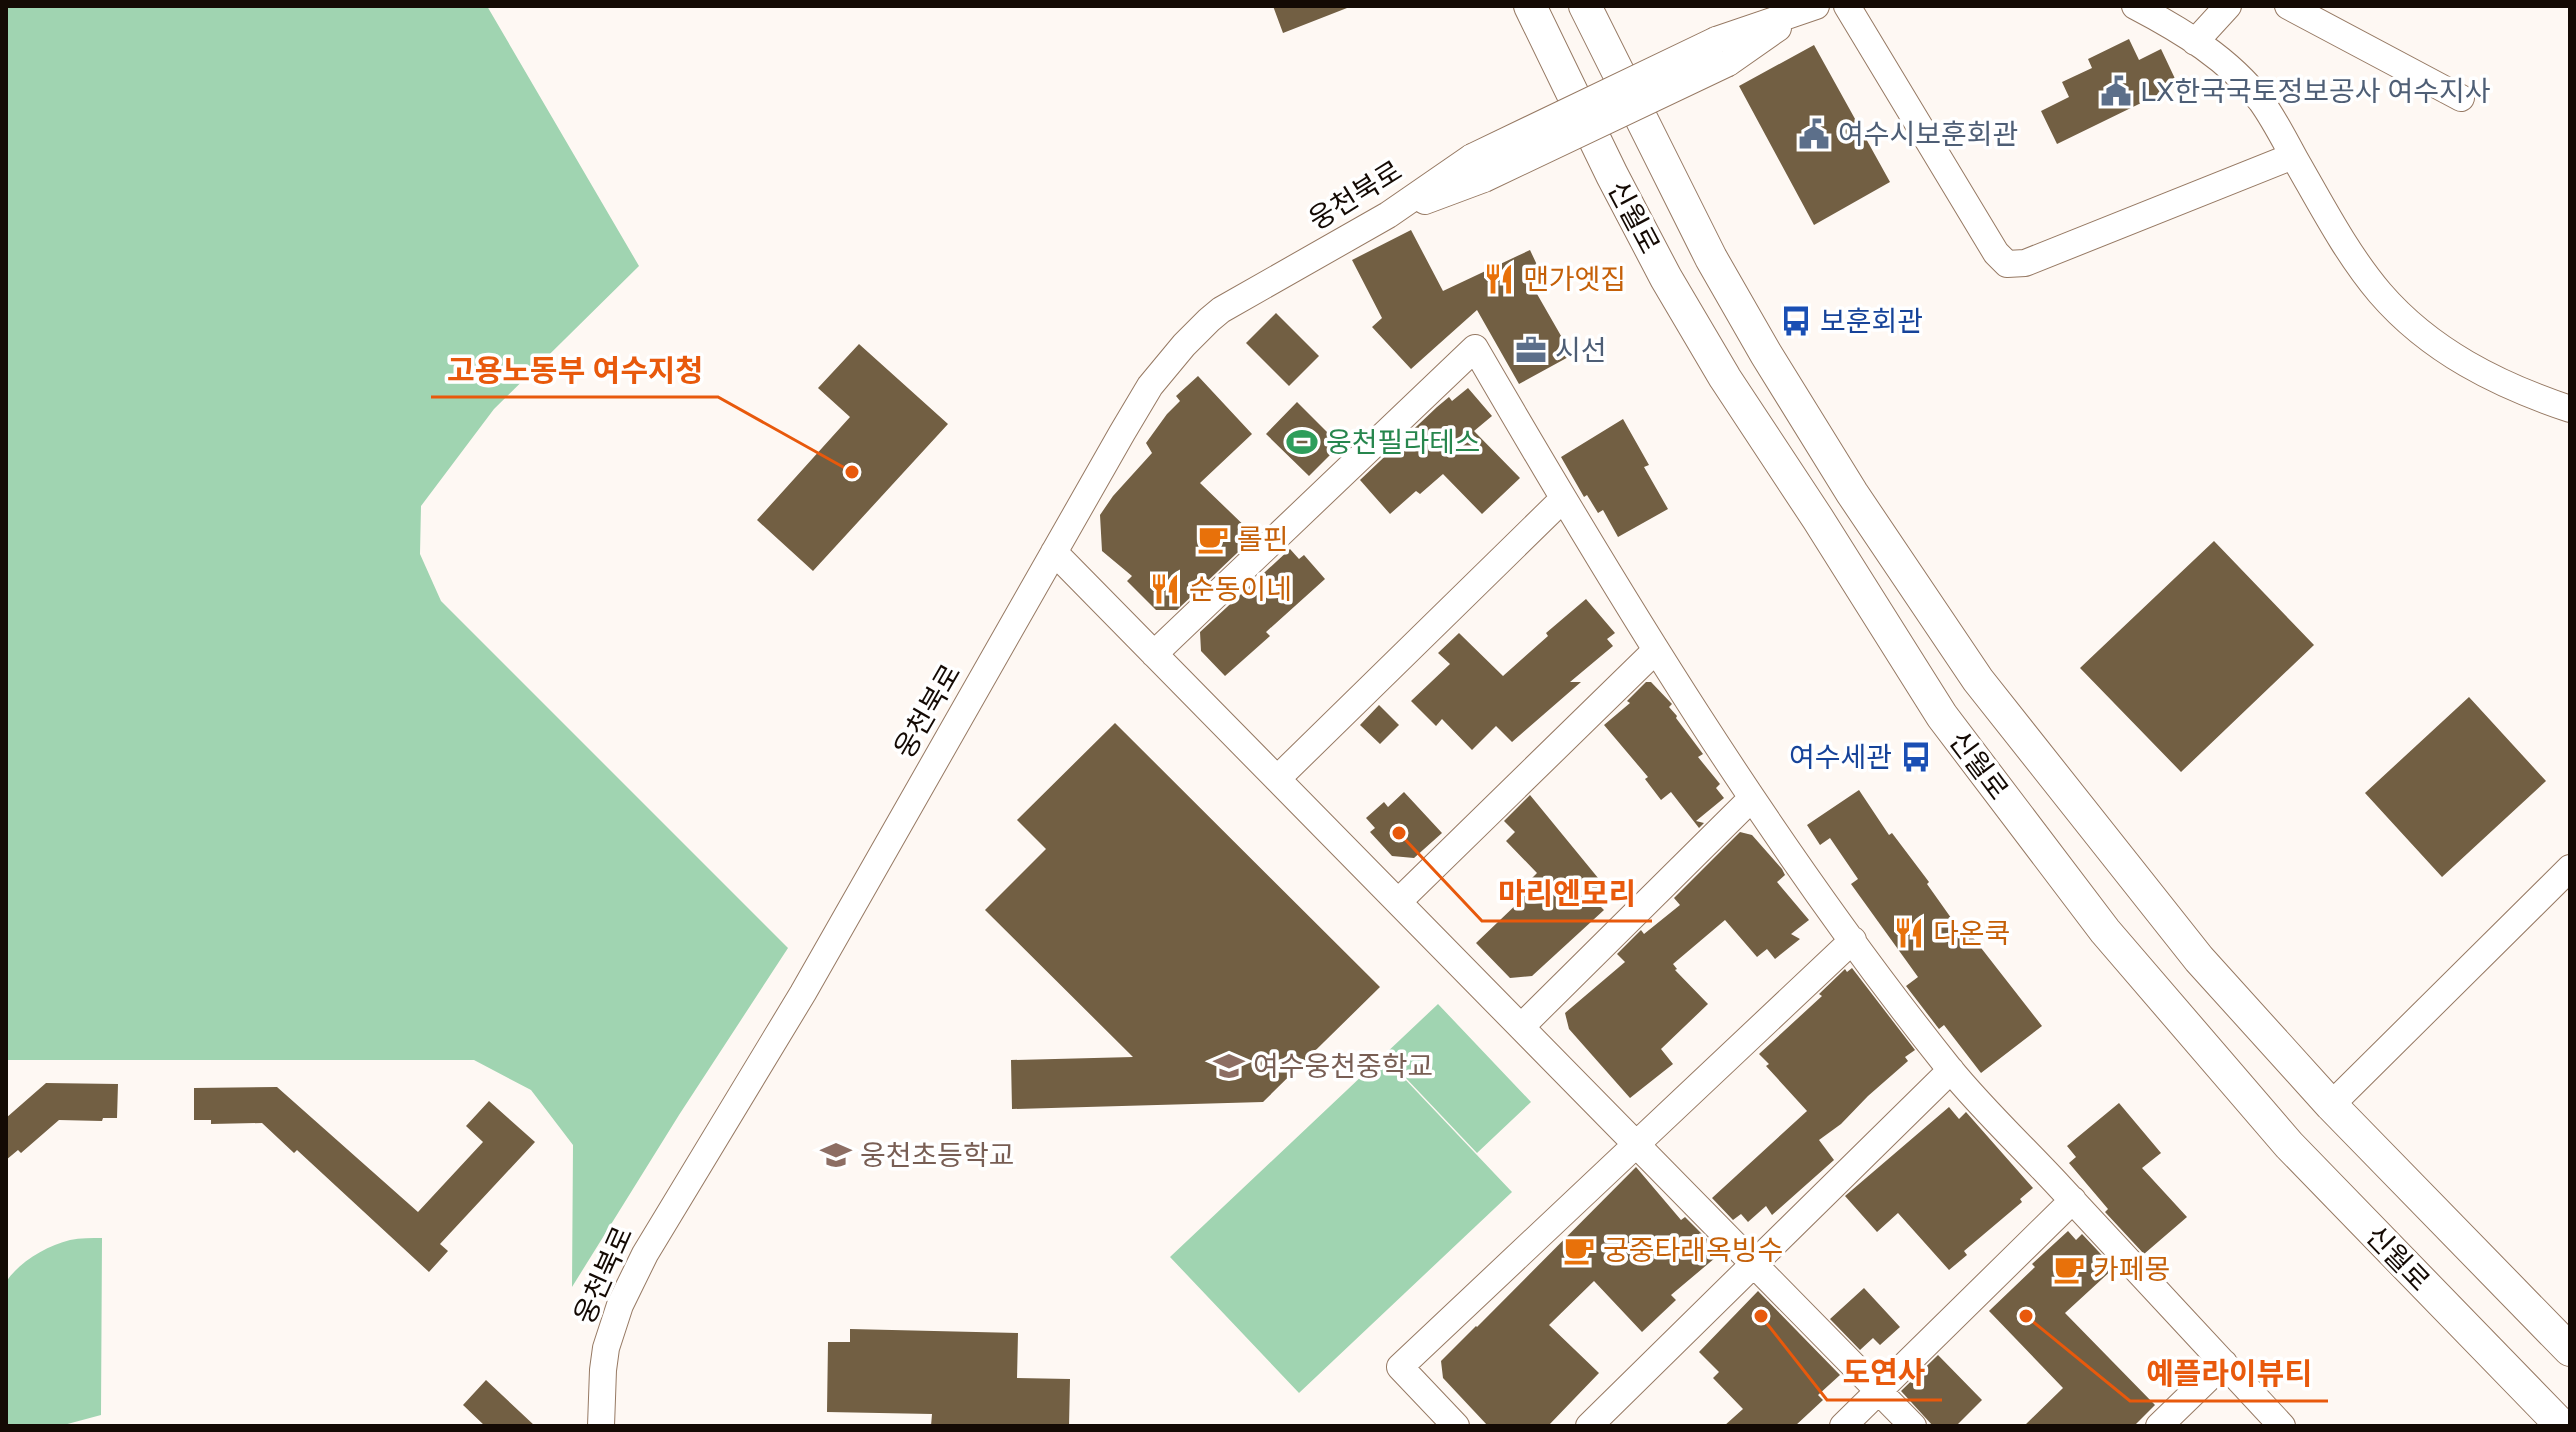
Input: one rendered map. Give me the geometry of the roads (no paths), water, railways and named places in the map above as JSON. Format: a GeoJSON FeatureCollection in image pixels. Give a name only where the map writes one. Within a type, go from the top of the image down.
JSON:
{"type":"FeatureCollection","features":[{"type":"Feature","properties":{"kind":"street","name":"신월로"},"geometry":{"type":"LineString","coordinates":[[1530,6],[1666,278],[1725,378],[1942,716],[2105,931],[2289,1145],[2562,1426]]}},
{"type":"Feature","properties":{"kind":"street","name":"신월로"},"geometry":{"type":"LineString","coordinates":[[1585,6],[1704,245],[1766,354],[1852,493],[1978,680],[2199,959],[2331,1105],[2570,1350]]}},
{"type":"Feature","properties":{"kind":"street"},"geometry":{"type":"LineString","coordinates":[[1847,6],[1996,253],[2007,264],[2025,263],[2293,156]]}},
{"type":"Feature","properties":{"kind":"street"},"geometry":{"type":"LineString","coordinates":[[2135,6],[2195,42],[2252,91],[2274,119],[2359,265],[2380,293],[2414,327],[2468,366],[2535,397],[2570,409]]}},
{"type":"Feature","properties":{"kind":"street"},"geometry":{"type":"LineString","coordinates":[[2195,42],[2228,6]]}},
{"type":"Feature","properties":{"kind":"street"},"geometry":{"type":"LineString","coordinates":[[2288,6],[2461,98]]}},
{"type":"Feature","properties":{"kind":"street","name":"웅천북로"},"geometry":{"type":"LineString","coordinates":[[601,1426],[606,1348],[620,1305],[645,1254],[803,993],[1135,409],[1157,377],[1196,332],[1221,310],[1388,215],[1478,168],[1810,9]]}},
{"type":"Feature","properties":{"kind":"street"},"geometry":{"type":"LineString","coordinates":[[1154,654],[1475,348],[1655,651],[1752,798],[1853,940],[1951,1070],[2282,1426]]}},
{"type":"Feature","properties":{"kind":"street"},"geometry":{"type":"LineString","coordinates":[[1277,779],[1563,499]]}},
{"type":"Feature","properties":{"kind":"street"},"geometry":{"type":"LineString","coordinates":[[1054,552],[1913,1426]]}},
{"type":"Feature","properties":{"kind":"street"},"geometry":{"type":"LineString","coordinates":[[1398,902],[1655,651]]}},
{"type":"Feature","properties":{"kind":"street"},"geometry":{"type":"LineString","coordinates":[[1521,1027],[1752,798]]}},
{"type":"Feature","properties":{"kind":"street"},"geometry":{"type":"LineString","coordinates":[[2331,1105],[2570,868]]}},
{"type":"Feature","properties":{"kind":"street"},"geometry":{"type":"LineString","coordinates":[[1456,1426],[1400,1367],[1853,940]]}},
{"type":"Feature","properties":{"kind":"street"},"geometry":{"type":"LineString","coordinates":[[1589,1426],[1951,1070]]}},
{"type":"Feature","properties":{"kind":"street"},"geometry":{"type":"LineString","coordinates":[[1843,1426],[2073,1200]]}},
{"type":"Feature","properties":{"kind":"street"},"geometry":{"type":"LineString","coordinates":[[2159,1426],[2224,1363]]}},
{"type":"Feature","properties":{"kind":"place","name":"LX한국국토정보공사 여수지사"},"geometry":{"type":"Point","coordinates":[2116,91]}},
{"type":"Feature","properties":{"kind":"place","name":"여수시보훈회관"},"geometry":{"type":"Point","coordinates":[1814,134]}},
{"type":"Feature","properties":{"kind":"place","name":"맨가엣집"},"geometry":{"type":"Point","coordinates":[1499,279]}},
{"type":"Feature","properties":{"kind":"place","name":"보훈회관"},"geometry":{"type":"Point","coordinates":[1796,321]}},
{"type":"Feature","properties":{"kind":"place","name":"시선"},"geometry":{"type":"Point","coordinates":[1531,350]}},
{"type":"Feature","properties":{"kind":"place","name":"웅천필라테스"},"geometry":{"type":"Point","coordinates":[1302,442]}},
{"type":"Feature","properties":{"kind":"place","name":"고용노동부 여수지청"},"geometry":{"type":"Point","coordinates":[852,472]}},
{"type":"Feature","properties":{"kind":"place","name":"롤핀"},"geometry":{"type":"Point","coordinates":[1213,539]}},
{"type":"Feature","properties":{"kind":"place","name":"순동이네"},"geometry":{"type":"Point","coordinates":[1165,589]}},
{"type":"Feature","properties":{"kind":"place","name":"여수세관"},"geometry":{"type":"Point","coordinates":[1916,757]}},
{"type":"Feature","properties":{"kind":"place","name":"마리엔모리"},"geometry":{"type":"Point","coordinates":[1399,833]}},
{"type":"Feature","properties":{"kind":"place","name":"다온쿡"},"geometry":{"type":"Point","coordinates":[1909,933]}},
{"type":"Feature","properties":{"kind":"place","name":"여수웅천중학교"},"geometry":{"type":"Point","coordinates":[1229,1066]}},
{"type":"Feature","properties":{"kind":"place","name":"웅천초등학교"},"geometry":{"type":"Point","coordinates":[836,1155]}},
{"type":"Feature","properties":{"kind":"place","name":"궁중타래옥빙수"},"geometry":{"type":"Point","coordinates":[1579,1250]}},
{"type":"Feature","properties":{"kind":"place","name":"카페몽"},"geometry":{"type":"Point","coordinates":[2069,1269]}},
{"type":"Feature","properties":{"kind":"place","name":"도연사"},"geometry":{"type":"Point","coordinates":[1761,1316]}},
{"type":"Feature","properties":{"kind":"place","name":"예플라이뷰티"},"geometry":{"type":"Point","coordinates":[2026,1316]}}]}
